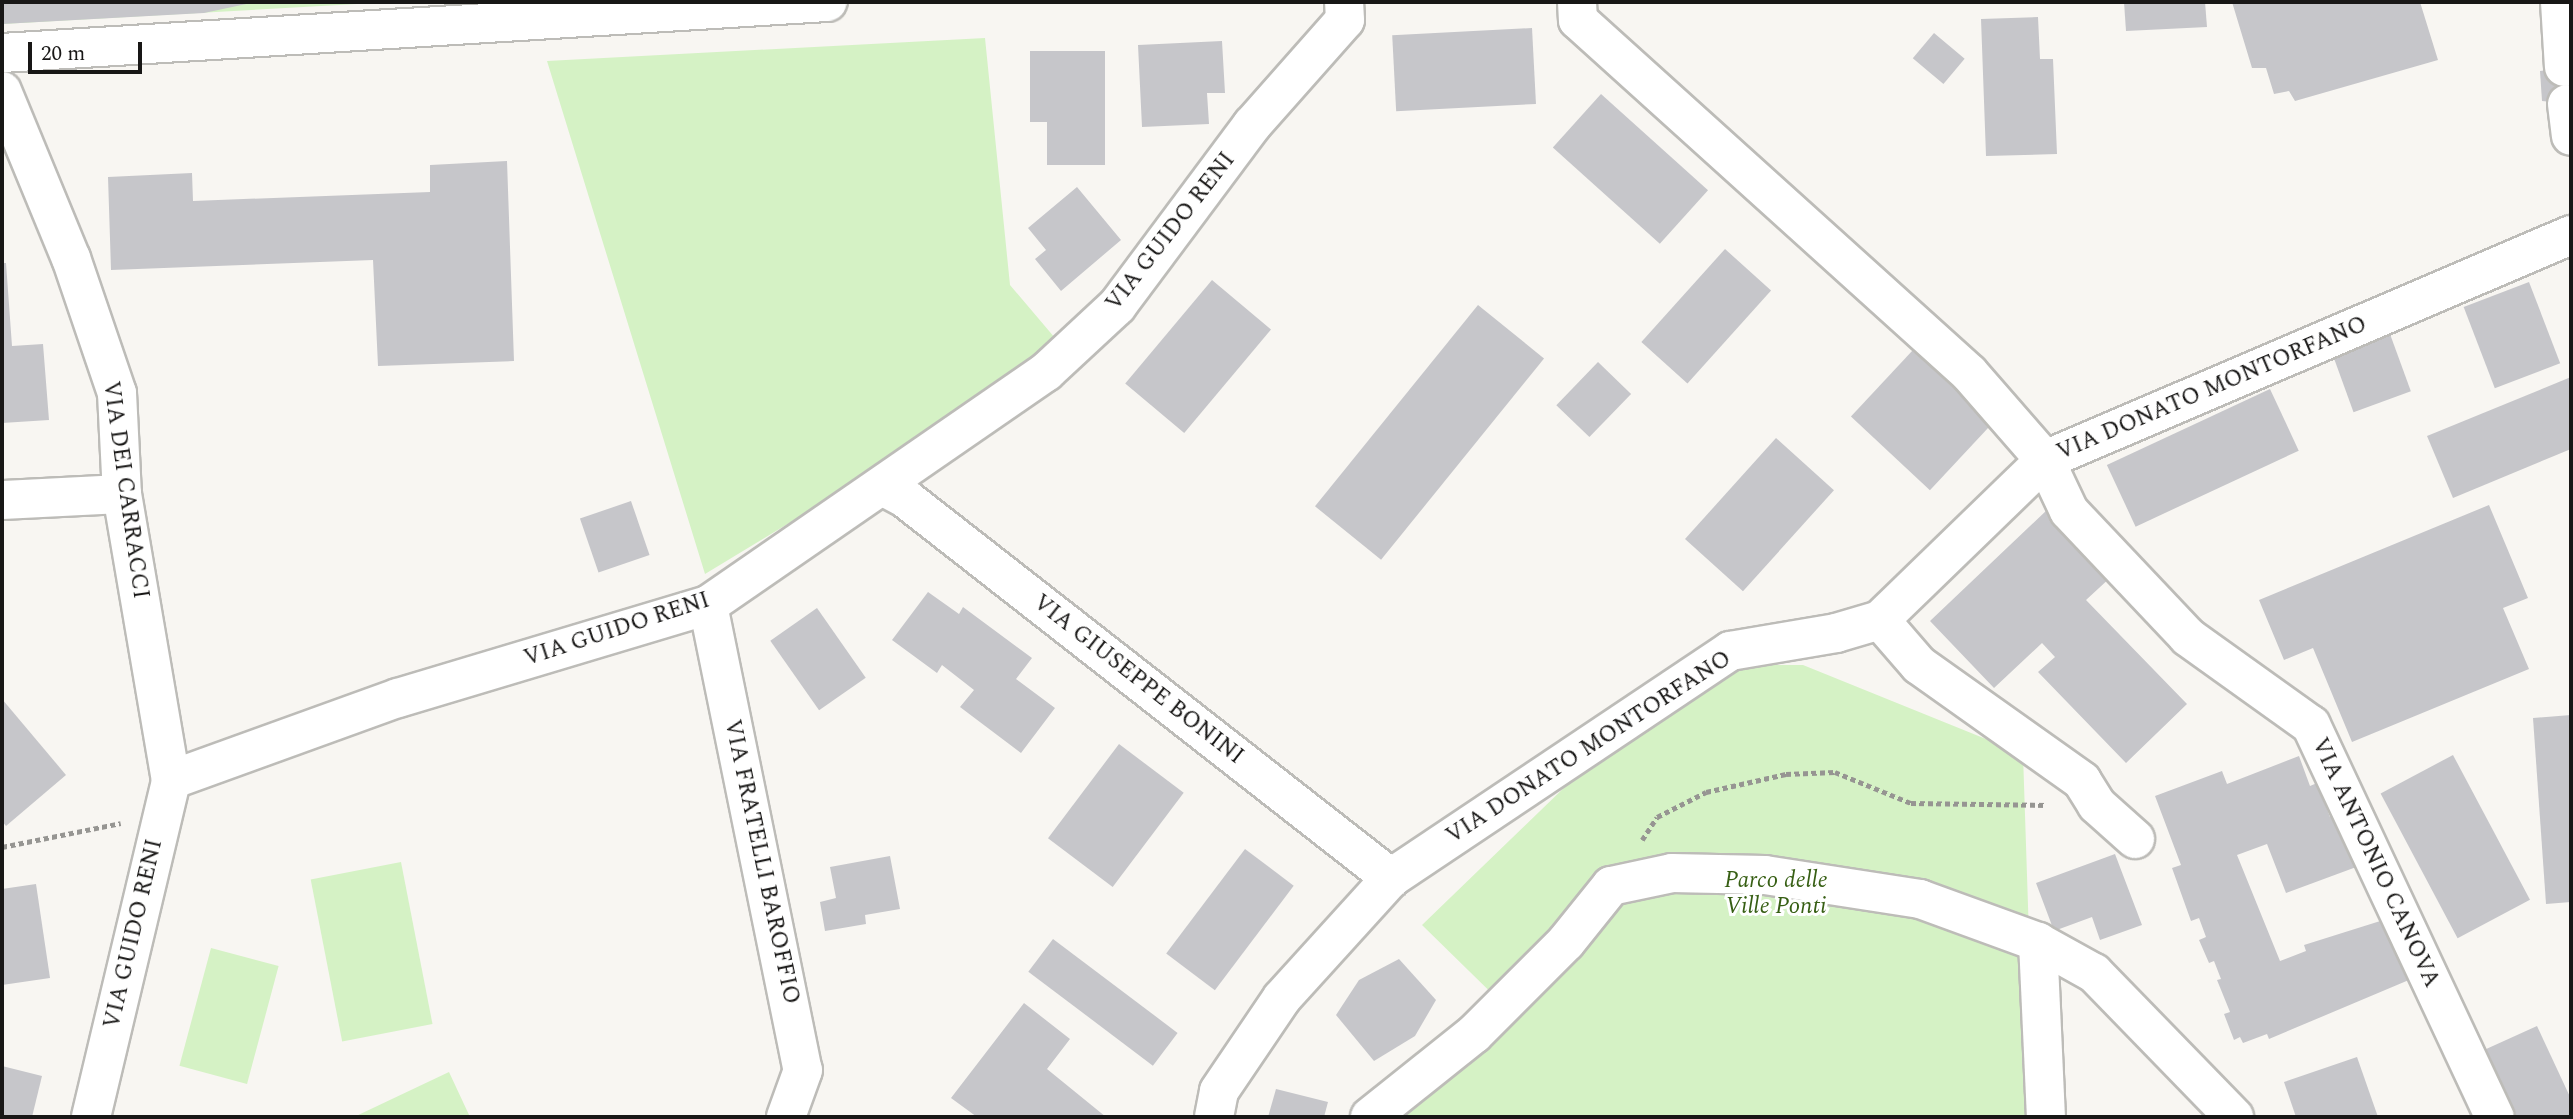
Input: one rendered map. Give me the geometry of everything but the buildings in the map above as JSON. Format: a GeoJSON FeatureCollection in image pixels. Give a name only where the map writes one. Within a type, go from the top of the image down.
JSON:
{"type":"FeatureCollection","features":[{"type":"Feature","properties":{"kind":"street"},"geometry":{"type":"LineString","coordinates":[[2,53],[827,2]]}},
{"type":"Feature","properties":{"kind":"street","name":"VIA GUIDO RENI"},"geometry":{"type":"LineString","coordinates":[[91,1117],[167,797],[398,698],[708,605],[1046,372],[1116,306],[1252,125],[1345,20],[1344,2]]}},
{"type":"Feature","properties":{"kind":"street","name":"VIA ANTONIO CANOVA"},"geometry":{"type":"LineString","coordinates":[[1577,2],[1578,20],[1969,373],[2045,460],[2069,511],[2188,637],[2311,724],[2495,1117]]}},
{"type":"Feature","properties":{"kind":"street"},"geometry":{"type":"LineString","coordinates":[[2560,2],[2567,102]]}},
{"type":"Feature","properties":{"kind":"street","name":"VIA DEI CARRACCI"},"geometry":{"type":"LineString","coordinates":[[2,91],[71,258],[117,393],[122,494],[167,797]]}},
{"type":"Feature","properties":{"kind":"street","name":"VIA DONATO MONTORFANO"},"geometry":{"type":"LineString","coordinates":[[1214,1117],[1219,1091],[1282,998],[1391,878],[1730,651],[1836,633],[1880,620],[2045,460],[2571,234]]}},
{"type":"Feature","properties":{"kind":"street","name":"VIA GIUSEPPE BONINI"},"geometry":{"type":"LineString","coordinates":[[882,486],[906,499],[1391,878]]}},
{"type":"Feature","properties":{"kind":"street"},"geometry":{"type":"LineString","coordinates":[[2,500],[122,494]]}},
{"type":"Feature","properties":{"kind":"street","name":"VIA FRATELLI BAROFFIO"},"geometry":{"type":"LineString","coordinates":[[708,605],[803,1070],[786,1117]]}},
{"type":"Feature","properties":{"kind":"street"},"geometry":{"type":"LineString","coordinates":[[1880,620],[1919,665],[2082,781],[2097,805],[2135,839]]}},
{"type":"Feature","properties":{"kind":"street"},"geometry":{"type":"LineString","coordinates":[[1370,1117],[1474,1034],[1566,942],[1611,886],[1672,873],[1765,875],[1920,899],[1961,911],[2000,931],[2038,942],[2094,973],[2234,1117]]}},
{"type":"Feature","properties":{"kind":"street"},"geometry":{"type":"LineString","coordinates":[[2038,942],[2046,1117]]}},
{"type":"Feature","properties":{"kind":"path"},"geometry":{"type":"LineString","coordinates":[[1611,886],[1657,817],[1706,792],[1786,774],[1835,772],[1911,803],[2097,805]]}},
{"type":"Feature","properties":{"kind":"path"},"geometry":{"type":"LineString","coordinates":[[2,847],[167,797]]}},
{"type":"Feature","properties":{"kind":"green space"},"geometry":{"type":"Polygon","coordinates":[[[2,2],[393,2],[2,24],[2,2]]]}},
{"type":"Feature","properties":{"kind":"green space"},"geometry":{"type":"Polygon","coordinates":[[[985,38],[1010,285],[1055,338],[1013,378],[860,480],[705,574],[547,61],[985,38]]]}},
{"type":"Feature","properties":{"kind":"green space","name":"Parco delle Ville Ponti"},"geometry":{"type":"Polygon","coordinates":[[[1691,665],[1803,665],[2023,754],[2035,1117],[1387,1117],[1517,1018],[1422,925],[1691,665]]]}},
{"type":"Feature","properties":{"kind":"green space"},"geometry":{"type":"Polygon","coordinates":[[[401,862],[432,1024],[342,1042],[311,880],[401,862]]]}},
{"type":"Feature","properties":{"kind":"green space"},"geometry":{"type":"Polygon","coordinates":[[[211,948],[279,966],[247,1084],[179,1066],[211,948]]]}},
{"type":"Feature","properties":{"kind":"green space"},"geometry":{"type":"Polygon","coordinates":[[[449,1072],[470,1117],[354,1117],[449,1072]]]}}]}
